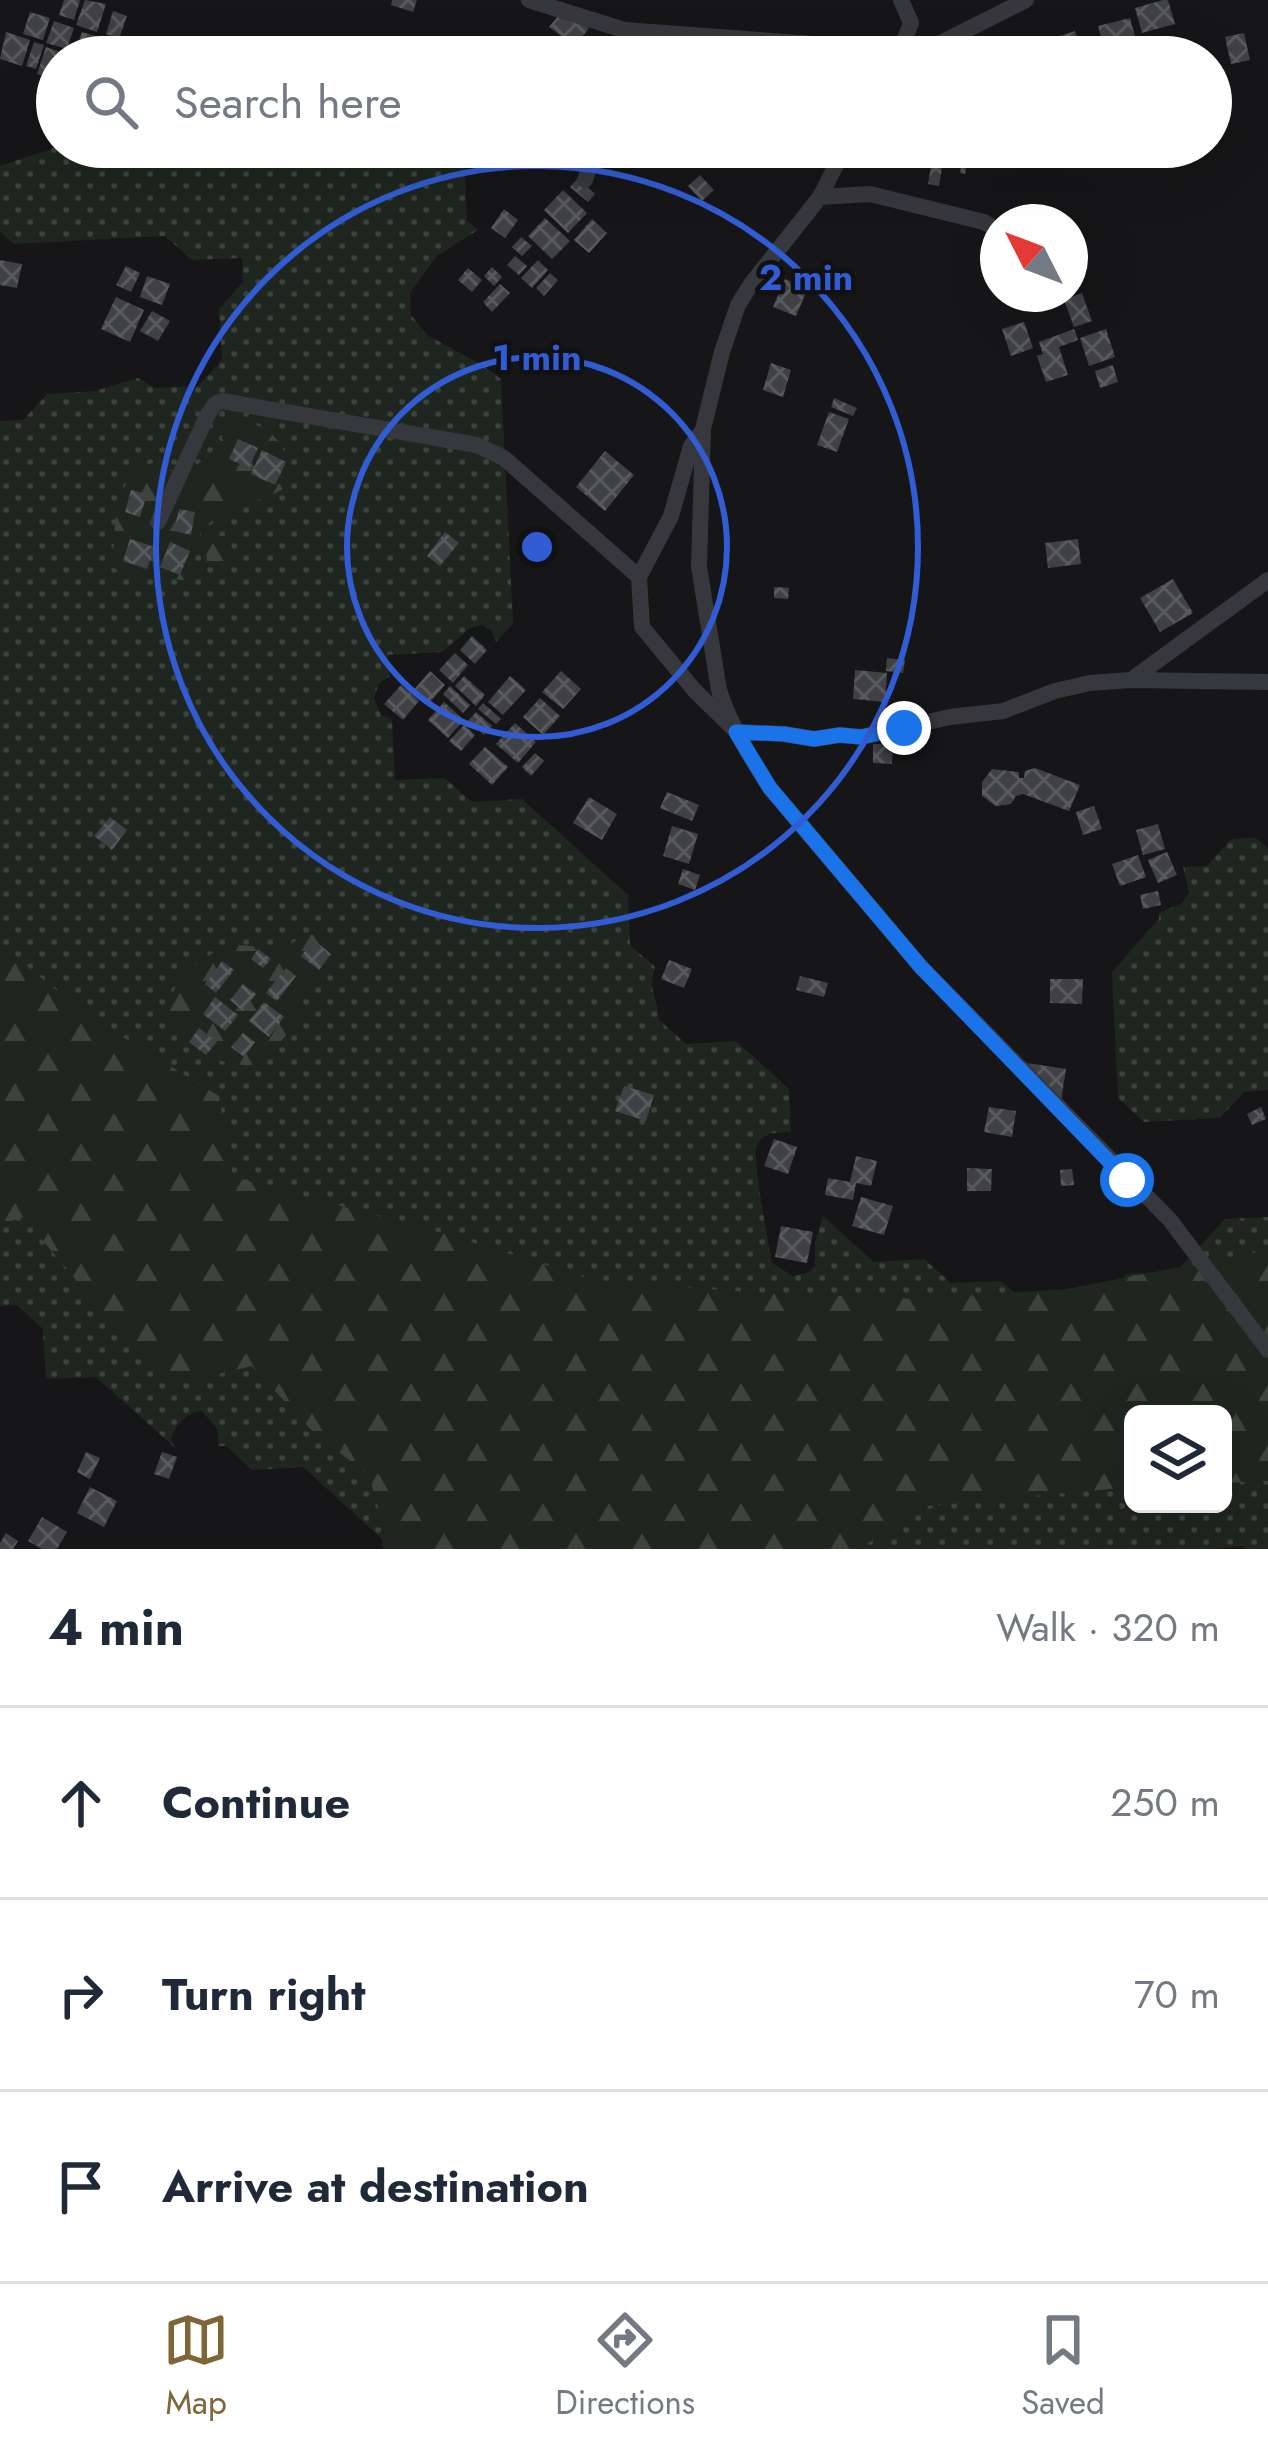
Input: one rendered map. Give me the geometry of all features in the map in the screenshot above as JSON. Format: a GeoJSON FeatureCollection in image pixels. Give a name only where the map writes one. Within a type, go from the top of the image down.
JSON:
{"type":"FeatureCollection","features":[{"type":"Feature","properties":{"kind":"street"},"geometry":{"type":"LineString","coordinates":[[530,0],[624,30],[705,36]]}},
{"type":"Feature","properties":{"kind":"street"},"geometry":{"type":"LineString","coordinates":[[901,0],[911,23],[906,36]]}},
{"type":"Feature","properties":{"kind":"street"},"geometry":{"type":"LineString","coordinates":[[955,36],[1026,0]]}},
{"type":"Feature","properties":{"kind":"street"},"geometry":{"type":"LineString","coordinates":[[624,30],[624,36]]}},
{"type":"Feature","properties":{"kind":"street"},"geometry":{"type":"LineString","coordinates":[[585,180],[589,168]]}},
{"type":"Feature","properties":{"kind":"street"},"geometry":{"type":"LineString","coordinates":[[834,168],[820,197],[738,305],[703,429],[699,567],[719,690],[736,732],[770,788],[921,967],[1170,1220],[1268,1349]]}},
{"type":"Feature","properties":{"kind":"street"},"geometry":{"type":"LineString","coordinates":[[820,197],[870,194],[980,221]]}},
{"type":"Feature","properties":{"kind":"street"},"geometry":{"type":"LineString","coordinates":[[158,522],[208,414],[222,401],[477,445],[504,458],[639,577]]}},
{"type":"Feature","properties":{"kind":"street"},"geometry":{"type":"LineString","coordinates":[[703,429],[691,446],[671,516],[639,577],[642,627],[694,691],[736,732],[814,739],[861,737],[1003,710],[1090,683],[1268,682]]}},
{"type":"Feature","properties":{"kind":"street"},"geometry":{"type":"LineString","coordinates":[[1130,680],[1268,580]]}},
{"type":"Feature","properties":{"kind":"green space"},"geometry":{"type":"Polygon","coordinates":[[[36,154],[36,168],[465,168],[467,221],[478,230],[437,256],[410,293],[411,315],[427,335],[501,379],[513,623],[496,642],[491,630],[482,625],[470,628],[442,652],[388,655],[389,677],[379,683],[374,698],[381,715],[392,720],[395,780],[445,778],[472,802],[522,799],[628,895],[630,945],[655,967],[652,989],[659,1020],[686,1044],[736,1041],[789,1089],[791,1132],[763,1137],[756,1152],[772,1263],[793,1276],[815,1266],[815,1242],[823,1216],[874,1262],[924,1259],[951,1283],[1001,1281],[1028,1304],[1103,1301],[1127,1274],[1177,1271],[1225,1219],[1268,1217],[1268,1549],[383,1549],[382,1539],[303,1467],[252,1470],[226,1446],[218,1446],[218,1430],[202,1411],[179,1423],[171,1438],[174,1447],[96,1377],[46,1379],[43,1329],[17,1305],[0,1306],[0,421],[23,420],[47,394],[95,391],[138,378],[155,388],[198,386],[222,360],[219,309],[243,282],[242,258],[192,260],[165,236],[14,244],[0,231],[0,166],[36,154]]]}},
{"type":"Feature","properties":{"kind":"green space"},"geometry":{"type":"Polygon","coordinates":[[[228,420],[254,424],[272,434],[295,475],[289,483],[225,512],[201,530],[187,581],[112,568],[115,522],[129,481],[152,463],[181,470],[200,463],[215,448],[228,420]]]}},
{"type":"Feature","properties":{"kind":"green space"},"geometry":{"type":"Polygon","coordinates":[[[231,536],[232,561],[207,563],[205,537],[231,536]]]}},
{"type":"Feature","properties":{"kind":"green space"},"geometry":{"type":"Polygon","coordinates":[[[1256,838],[1268,849],[1268,1090],[1244,1092],[1220,1118],[1144,1122],[1118,1098],[1112,972],[1159,919],[1159,913],[1182,903],[1189,893],[1183,867],[1207,866],[1231,839],[1256,838]]]}},
{"type":"Feature","properties":{"kind":"green space"},"geometry":{"type":"Polygon","coordinates":[[[320,934],[337,950],[336,967],[306,996],[288,1033],[259,1060],[246,1065],[213,1059],[178,1037],[168,1012],[170,999],[195,965],[232,946],[278,949],[320,934]]]}},
{"type":"Feature","properties":{"kind":"green space"},"geometry":{"type":"Polygon","coordinates":[[[0,944],[85,1014],[219,1096],[233,1177],[597,1281],[913,1299],[1067,1289],[1268,1248],[1268,1481],[1232,1483],[1232,1405],[1124,1405],[1124,1488],[927,1506],[859,1549],[389,1549],[369,1475],[315,1434],[252,1366],[175,1384],[89,1295],[23,1217],[0,1225],[0,944]]]}},
{"type":"Feature","properties":{"kind":"building"},"geometry":{"type":"Polygon","coordinates":[[[64,0],[80,0],[74,20],[59,15],[64,0]]]}},
{"type":"Feature","properties":{"kind":"building"},"geometry":{"type":"Polygon","coordinates":[[[85,0],[106,4],[97,32],[76,25],[85,0]]]}},
{"type":"Feature","properties":{"kind":"building"},"geometry":{"type":"Polygon","coordinates":[[[392,0],[417,0],[413,12],[391,5],[392,0]]]}},
{"type":"Feature","properties":{"kind":"building"},"geometry":{"type":"Polygon","coordinates":[[[1168,0],[1175,24],[1142,33],[1135,8],[1168,0]]]}},
{"type":"Feature","properties":{"kind":"building"},"geometry":{"type":"Polygon","coordinates":[[[113,11],[127,16],[120,36],[106,34],[113,11]]]}},
{"type":"Feature","properties":{"kind":"building"},"geometry":{"type":"Polygon","coordinates":[[[30,12],[50,18],[44,36],[23,34],[30,12]]]}},
{"type":"Feature","properties":{"kind":"building"},"geometry":{"type":"Polygon","coordinates":[[[561,13],[589,28],[583,36],[561,36],[549,27],[561,13]]]}},
{"type":"Feature","properties":{"kind":"building"},"geometry":{"type":"Polygon","coordinates":[[[1130,18],[1135,36],[1101,36],[1098,26],[1130,18]]]}},
{"type":"Feature","properties":{"kind":"building"},"geometry":{"type":"Polygon","coordinates":[[[54,21],[74,28],[71,36],[49,36],[54,21]]]}},
{"type":"Feature","properties":{"kind":"building"},"geometry":{"type":"Polygon","coordinates":[[[6,32],[30,40],[22,66],[0,59],[6,32]]]}},
{"type":"Feature","properties":{"kind":"building"},"geometry":{"type":"Polygon","coordinates":[[[1244,33],[1250,60],[1232,64],[1230,36],[1244,33]]]}},
{"type":"Feature","properties":{"kind":"building"},"geometry":{"type":"Polygon","coordinates":[[[34,42],[36,43],[36,69],[26,66],[34,42]]]}},
{"type":"Feature","properties":{"kind":"building"},"geometry":{"type":"Polygon","coordinates":[[[931,168],[942,168],[939,186],[928,184],[931,168]]]}},
{"type":"Feature","properties":{"kind":"building"},"geometry":{"type":"Polygon","coordinates":[[[700,175],[714,190],[702,201],[688,186],[700,175]]]}},
{"type":"Feature","properties":{"kind":"building"},"geometry":{"type":"Polygon","coordinates":[[[578,178],[595,194],[588,202],[570,187],[578,178]]]}},
{"type":"Feature","properties":{"kind":"building"},"geometry":{"type":"Polygon","coordinates":[[[563,190],[587,213],[568,233],[544,210],[563,190]]]}},
{"type":"Feature","properties":{"kind":"building"},"geometry":{"type":"Polygon","coordinates":[[[504,209],[518,220],[505,238],[491,228],[504,209]]]}},
{"type":"Feature","properties":{"kind":"building"},"geometry":{"type":"Polygon","coordinates":[[[545,218],[570,241],[552,259],[528,236],[545,218]]]}},
{"type":"Feature","properties":{"kind":"building"},"geometry":{"type":"Polygon","coordinates":[[[592,219],[607,233],[589,253],[574,240],[592,219]]]}},
{"type":"Feature","properties":{"kind":"building"},"geometry":{"type":"Polygon","coordinates":[[[521,237],[532,246],[522,256],[512,247],[521,237]]]}},
{"type":"Feature","properties":{"kind":"building"},"geometry":{"type":"Polygon","coordinates":[[[515,256],[527,266],[519,275],[507,265],[515,256]]]}},
{"type":"Feature","properties":{"kind":"building"},"geometry":{"type":"Polygon","coordinates":[[[0,260],[22,264],[17,288],[0,285],[0,260]]]}},
{"type":"Feature","properties":{"kind":"building"},"geometry":{"type":"Polygon","coordinates":[[[538,260],[548,270],[532,288],[521,278],[538,260]]]}},
{"type":"Feature","properties":{"kind":"building"},"geometry":{"type":"Polygon","coordinates":[[[126,266],[140,273],[131,292],[116,285],[126,266]]]}},
{"type":"Feature","properties":{"kind":"building"},"geometry":{"type":"Polygon","coordinates":[[[492,267],[502,277],[494,286],[484,276],[492,267]]]}},
{"type":"Feature","properties":{"kind":"building"},"geometry":{"type":"Polygon","coordinates":[[[468,268],[482,280],[472,292],[458,280],[468,268]]]}},
{"type":"Feature","properties":{"kind":"building"},"geometry":{"type":"Polygon","coordinates":[[[550,273],[558,280],[544,296],[536,288],[550,273]]]}},
{"type":"Feature","properties":{"kind":"building"},"geometry":{"type":"Polygon","coordinates":[[[147,276],[170,284],[162,305],[140,297],[147,276]]]}},
{"type":"Feature","properties":{"kind":"building"},"geometry":{"type":"Polygon","coordinates":[[[785,279],[808,288],[796,316],[773,307],[785,279]]]}},
{"type":"Feature","properties":{"kind":"building"},"geometry":{"type":"Polygon","coordinates":[[[500,284],[510,293],[492,312],[483,302],[500,284]]]}},
{"type":"Feature","properties":{"kind":"building"},"geometry":{"type":"Polygon","coordinates":[[[116,297],[144,310],[130,342],[101,329],[116,297]]]}},
{"type":"Feature","properties":{"kind":"building"},"geometry":{"type":"Polygon","coordinates":[[[1088,310],[1092,321],[1074,327],[1068,312],[1088,310]]]}},
{"type":"Feature","properties":{"kind":"building"},"geometry":{"type":"Polygon","coordinates":[[[152,311],[170,321],[158,341],[140,331],[152,311]]]}},
{"type":"Feature","properties":{"kind":"building"},"geometry":{"type":"Polygon","coordinates":[[[1024,322],[1033,348],[1011,356],[1002,329],[1024,322]]]}},
{"type":"Feature","properties":{"kind":"building"},"geometry":{"type":"Polygon","coordinates":[[[1074,329],[1078,340],[1059,347],[1068,375],[1046,382],[1037,356],[1043,354],[1039,342],[1074,329]]]}},
{"type":"Feature","properties":{"kind":"building"},"geometry":{"type":"Polygon","coordinates":[[[1106,329],[1115,357],[1089,366],[1080,338],[1106,329]]]}},
{"type":"Feature","properties":{"kind":"building"},"geometry":{"type":"Polygon","coordinates":[[[771,363],[791,370],[783,397],[763,390],[771,363]]]}},
{"type":"Feature","properties":{"kind":"building"},"geometry":{"type":"Polygon","coordinates":[[[1113,365],[1118,382],[1100,388],[1095,371],[1113,365]]]}},
{"type":"Feature","properties":{"kind":"building"},"geometry":{"type":"Polygon","coordinates":[[[834,398],[857,408],[853,416],[831,407],[834,398]]]}},
{"type":"Feature","properties":{"kind":"building"},"geometry":{"type":"Polygon","coordinates":[[[829,412],[849,419],[837,452],[817,445],[829,412]]]}},
{"type":"Feature","properties":{"kind":"building"},"geometry":{"type":"Polygon","coordinates":[[[238,439],[258,448],[249,468],[229,459],[238,439]]]}},
{"type":"Feature","properties":{"kind":"building"},"geometry":{"type":"Polygon","coordinates":[[[262,450],[286,462],[275,485],[251,474],[262,450]]]}},
{"type":"Feature","properties":{"kind":"building"},"geometry":{"type":"Polygon","coordinates":[[[605,451],[634,475],[605,511],[576,487],[605,451]]]}},
{"type":"Feature","properties":{"kind":"building"},"geometry":{"type":"Polygon","coordinates":[[[131,490],[147,494],[140,517],[125,512],[131,490]]]}},
{"type":"Feature","properties":{"kind":"building"},"geometry":{"type":"Polygon","coordinates":[[[179,509],[195,512],[191,535],[174,531],[179,509]]]}},
{"type":"Feature","properties":{"kind":"building"},"geometry":{"type":"Polygon","coordinates":[[[445,532],[459,543],[440,566],[427,556],[445,532]]]}},
{"type":"Feature","properties":{"kind":"building"},"geometry":{"type":"Polygon","coordinates":[[[130,539],[155,547],[147,569],[123,561],[130,539]]]}},
{"type":"Feature","properties":{"kind":"building"},"geometry":{"type":"Polygon","coordinates":[[[1078,539],[1081,564],[1048,568],[1045,543],[1078,539]]]}},
{"type":"Feature","properties":{"kind":"building"},"geometry":{"type":"Polygon","coordinates":[[[170,542],[190,551],[180,575],[160,567],[170,542]]]}},
{"type":"Feature","properties":{"kind":"building"},"geometry":{"type":"Polygon","coordinates":[[[1173,579],[1193,613],[1160,632],[1140,598],[1173,579]]]}},
{"type":"Feature","properties":{"kind":"building"},"geometry":{"type":"Polygon","coordinates":[[[774,587],[789,588],[788,599],[774,598],[774,587]]]}},
{"type":"Feature","properties":{"kind":"building"},"geometry":{"type":"Polygon","coordinates":[[[472,636],[487,650],[475,664],[460,650],[472,636]]]}},
{"type":"Feature","properties":{"kind":"building"},"geometry":{"type":"Polygon","coordinates":[[[455,653],[468,665],[453,683],[439,670],[455,653]]]}},
{"type":"Feature","properties":{"kind":"building"},"geometry":{"type":"Polygon","coordinates":[[[887,658],[905,660],[903,673],[886,671],[887,658]]]}},
{"type":"Feature","properties":{"kind":"building"},"geometry":{"type":"Polygon","coordinates":[[[855,670],[887,673],[885,702],[853,699],[855,670]]]}},
{"type":"Feature","properties":{"kind":"building"},"geometry":{"type":"Polygon","coordinates":[[[430,671],[445,685],[427,705],[412,692],[430,671]]]}},
{"type":"Feature","properties":{"kind":"building"},"geometry":{"type":"Polygon","coordinates":[[[561,671],[581,689],[563,709],[542,692],[561,671]]]}},
{"type":"Feature","properties":{"kind":"building"},"geometry":{"type":"Polygon","coordinates":[[[464,676],[485,695],[476,706],[455,686],[464,676]]]}},
{"type":"Feature","properties":{"kind":"building"},"geometry":{"type":"Polygon","coordinates":[[[510,676],[526,690],[503,715],[488,702],[510,676]]]}},
{"type":"Feature","properties":{"kind":"building"},"geometry":{"type":"Polygon","coordinates":[[[401,685],[419,701],[403,720],[384,704],[401,685]]]}},
{"type":"Feature","properties":{"kind":"building"},"geometry":{"type":"Polygon","coordinates":[[[450,686],[470,705],[463,713],[443,694],[450,686]]]}},
{"type":"Feature","properties":{"kind":"building"},"geometry":{"type":"Polygon","coordinates":[[[540,698],[560,716],[543,735],[523,717],[540,698]]]}},
{"type":"Feature","properties":{"kind":"building"},"geometry":{"type":"Polygon","coordinates":[[[444,702],[464,720],[448,738],[428,720],[444,702]]]}},
{"type":"Feature","properties":{"kind":"building"},"geometry":{"type":"Polygon","coordinates":[[[483,703],[501,719],[496,724],[478,709],[483,703]]]}},
{"type":"Feature","properties":{"kind":"building"},"geometry":{"type":"Polygon","coordinates":[[[476,712],[492,726],[484,735],[468,721],[476,712]]]}},
{"type":"Feature","properties":{"kind":"building"},"geometry":{"type":"Polygon","coordinates":[[[515,723],[536,742],[518,763],[496,744],[515,723]]]}},
{"type":"Feature","properties":{"kind":"building"},"geometry":{"type":"Polygon","coordinates":[[[464,725],[475,735],[461,751],[449,741],[464,725]]]}},
{"type":"Feature","properties":{"kind":"building"},"geometry":{"type":"Polygon","coordinates":[[[873,744],[893,744],[892,764],[873,763],[873,744]]]}},
{"type":"Feature","properties":{"kind":"building"},"geometry":{"type":"Polygon","coordinates":[[[485,747],[508,767],[492,785],[469,764],[485,747]]]}},
{"type":"Feature","properties":{"kind":"building"},"geometry":{"type":"Polygon","coordinates":[[[535,753],[544,761],[531,776],[522,767],[535,753]]]}},
{"type":"Feature","properties":{"kind":"building"},"geometry":{"type":"Polygon","coordinates":[[[1035,768],[1080,785],[1069,811],[1023,794],[1011,804],[996,806],[982,796],[982,782],[992,769],[1019,772],[1019,778],[1024,778],[1025,771],[1035,768]]]}},
{"type":"Feature","properties":{"kind":"building"},"geometry":{"type":"Polygon","coordinates":[[[667,792],[699,805],[692,821],[660,808],[667,792]]]}},
{"type":"Feature","properties":{"kind":"building"},"geometry":{"type":"Polygon","coordinates":[[[589,797],[617,814],[602,840],[573,823],[589,797]]]}},
{"type":"Feature","properties":{"kind":"building"},"geometry":{"type":"Polygon","coordinates":[[[1094,806],[1102,829],[1083,835],[1076,812],[1094,806]]]}},
{"type":"Feature","properties":{"kind":"building"},"geometry":{"type":"Polygon","coordinates":[[[110,817],[127,830],[112,850],[94,836],[110,817]]]}},
{"type":"Feature","properties":{"kind":"building"},"geometry":{"type":"Polygon","coordinates":[[[1158,824],[1165,849],[1143,855],[1136,830],[1158,824]]]}},
{"type":"Feature","properties":{"kind":"building"},"geometry":{"type":"Polygon","coordinates":[[[672,826],[698,834],[689,864],[663,856],[672,826]]]}},
{"type":"Feature","properties":{"kind":"building"},"geometry":{"type":"Polygon","coordinates":[[[1167,852],[1177,875],[1158,883],[1148,860],[1167,852]]]}},
{"type":"Feature","properties":{"kind":"building"},"geometry":{"type":"Polygon","coordinates":[[[1138,855],[1146,877],[1120,886],[1112,864],[1138,855]]]}},
{"type":"Feature","properties":{"kind":"building"},"geometry":{"type":"Polygon","coordinates":[[[683,869],[700,875],[695,890],[678,884],[683,869]]]}},
{"type":"Feature","properties":{"kind":"building"},"geometry":{"type":"Polygon","coordinates":[[[1158,891],[1161,905],[1143,909],[1140,895],[1158,891]]]}},
{"type":"Feature","properties":{"kind":"building"},"geometry":{"type":"Polygon","coordinates":[[[314,940],[331,954],[319,970],[301,956],[314,940]]]}},
{"type":"Feature","properties":{"kind":"building"},"geometry":{"type":"Polygon","coordinates":[[[258,949],[271,959],[263,968],[251,959],[258,949]]]}},
{"type":"Feature","properties":{"kind":"building"},"geometry":{"type":"Polygon","coordinates":[[[669,960],[692,969],[684,988],[661,979],[669,960]]]}},
{"type":"Feature","properties":{"kind":"building"},"geometry":{"type":"Polygon","coordinates":[[[222,961],[234,970],[216,993],[205,984],[222,961]]]}},
{"type":"Feature","properties":{"kind":"building"},"geometry":{"type":"Polygon","coordinates":[[[286,968],[296,976],[277,1001],[266,993],[286,968]]]}},
{"type":"Feature","properties":{"kind":"building"},"geometry":{"type":"Polygon","coordinates":[[[800,976],[828,983],[824,997],[796,990],[800,976]]]}},
{"type":"Feature","properties":{"kind":"building"},"geometry":{"type":"Polygon","coordinates":[[[1050,979],[1083,979],[1082,1004],[1050,1003],[1050,979]]]}},
{"type":"Feature","properties":{"kind":"building"},"geometry":{"type":"Polygon","coordinates":[[[243,984],[256,994],[243,1011],[230,1000],[243,984]]]}},
{"type":"Feature","properties":{"kind":"building"},"geometry":{"type":"Polygon","coordinates":[[[215,997],[238,1015],[225,1031],[203,1014],[215,997]]]}},
{"type":"Feature","properties":{"kind":"building"},"geometry":{"type":"Polygon","coordinates":[[[264,1002],[284,1017],[269,1037],[249,1021],[264,1002]]]}},
{"type":"Feature","properties":{"kind":"building"},"geometry":{"type":"Polygon","coordinates":[[[199,1028],[217,1042],[206,1055],[189,1042],[199,1028]]]}},
{"type":"Feature","properties":{"kind":"building"},"geometry":{"type":"Polygon","coordinates":[[[243,1033],[255,1042],[244,1057],[231,1047],[243,1033]]]}},
{"type":"Feature","properties":{"kind":"building"},"geometry":{"type":"Polygon","coordinates":[[[1027,1063],[1066,1069],[1061,1101],[1027,1063]]]}},
{"type":"Feature","properties":{"kind":"building"},"geometry":{"type":"Polygon","coordinates":[[[624,1086],[654,1095],[646,1121],[615,1111],[624,1086]]]}},
{"type":"Feature","properties":{"kind":"building"},"geometry":{"type":"Polygon","coordinates":[[[989,1107],[1016,1111],[1012,1137],[984,1132],[989,1107]]]}},
{"type":"Feature","properties":{"kind":"building"},"geometry":{"type":"Polygon","coordinates":[[[1261,1107],[1266,1119],[1252,1125],[1247,1114],[1261,1107]]]}},
{"type":"Feature","properties":{"kind":"building"},"geometry":{"type":"Polygon","coordinates":[[[774,1139],[797,1147],[788,1174],[764,1166],[774,1139]]]}},
{"type":"Feature","properties":{"kind":"building"},"geometry":{"type":"Polygon","coordinates":[[[856,1156],[877,1161],[871,1186],[856,1183],[853,1200],[825,1195],[828,1178],[850,1182],[856,1156]]]}},
{"type":"Feature","properties":{"kind":"building"},"geometry":{"type":"Polygon","coordinates":[[[967,1168],[992,1169],[991,1191],[967,1191],[967,1168]]]}},
{"type":"Feature","properties":{"kind":"building"},"geometry":{"type":"Polygon","coordinates":[[[1072,1169],[1074,1185],[1061,1186],[1060,1170],[1072,1169]]]}},
{"type":"Feature","properties":{"kind":"building"},"geometry":{"type":"Polygon","coordinates":[[[861,1197],[893,1206],[884,1235],[852,1226],[861,1197]]]}},
{"type":"Feature","properties":{"kind":"building"},"geometry":{"type":"Polygon","coordinates":[[[781,1226],[813,1232],[807,1263],[775,1257],[781,1226]]]}},
{"type":"Feature","properties":{"kind":"building"},"geometry":{"type":"Polygon","coordinates":[[[86,1452],[100,1458],[90,1479],[77,1472],[86,1452]]]}},
{"type":"Feature","properties":{"kind":"building"},"geometry":{"type":"Polygon","coordinates":[[[162,1452],[177,1457],[169,1479],[154,1474],[162,1452]]]}},
{"type":"Feature","properties":{"kind":"building"},"geometry":{"type":"Polygon","coordinates":[[[90,1487],[117,1501],[104,1527],[77,1513],[90,1487]]]}},
{"type":"Feature","properties":{"kind":"building"},"geometry":{"type":"Polygon","coordinates":[[[42,1517],[67,1532],[57,1549],[42,1549],[28,1541],[42,1517]]]}},
{"type":"Feature","properties":{"kind":"building"},"geometry":{"type":"Polygon","coordinates":[[[6,1533],[18,1541],[13,1549],[0,1549],[6,1533]]]}},
{"type":"Feature","properties":{"kind":"route"},"geometry":{"type":"LineString","coordinates":[[904,728],[861,737],[814,739],[736,732],[770,788],[921,967],[1127,1180]]}}]}
